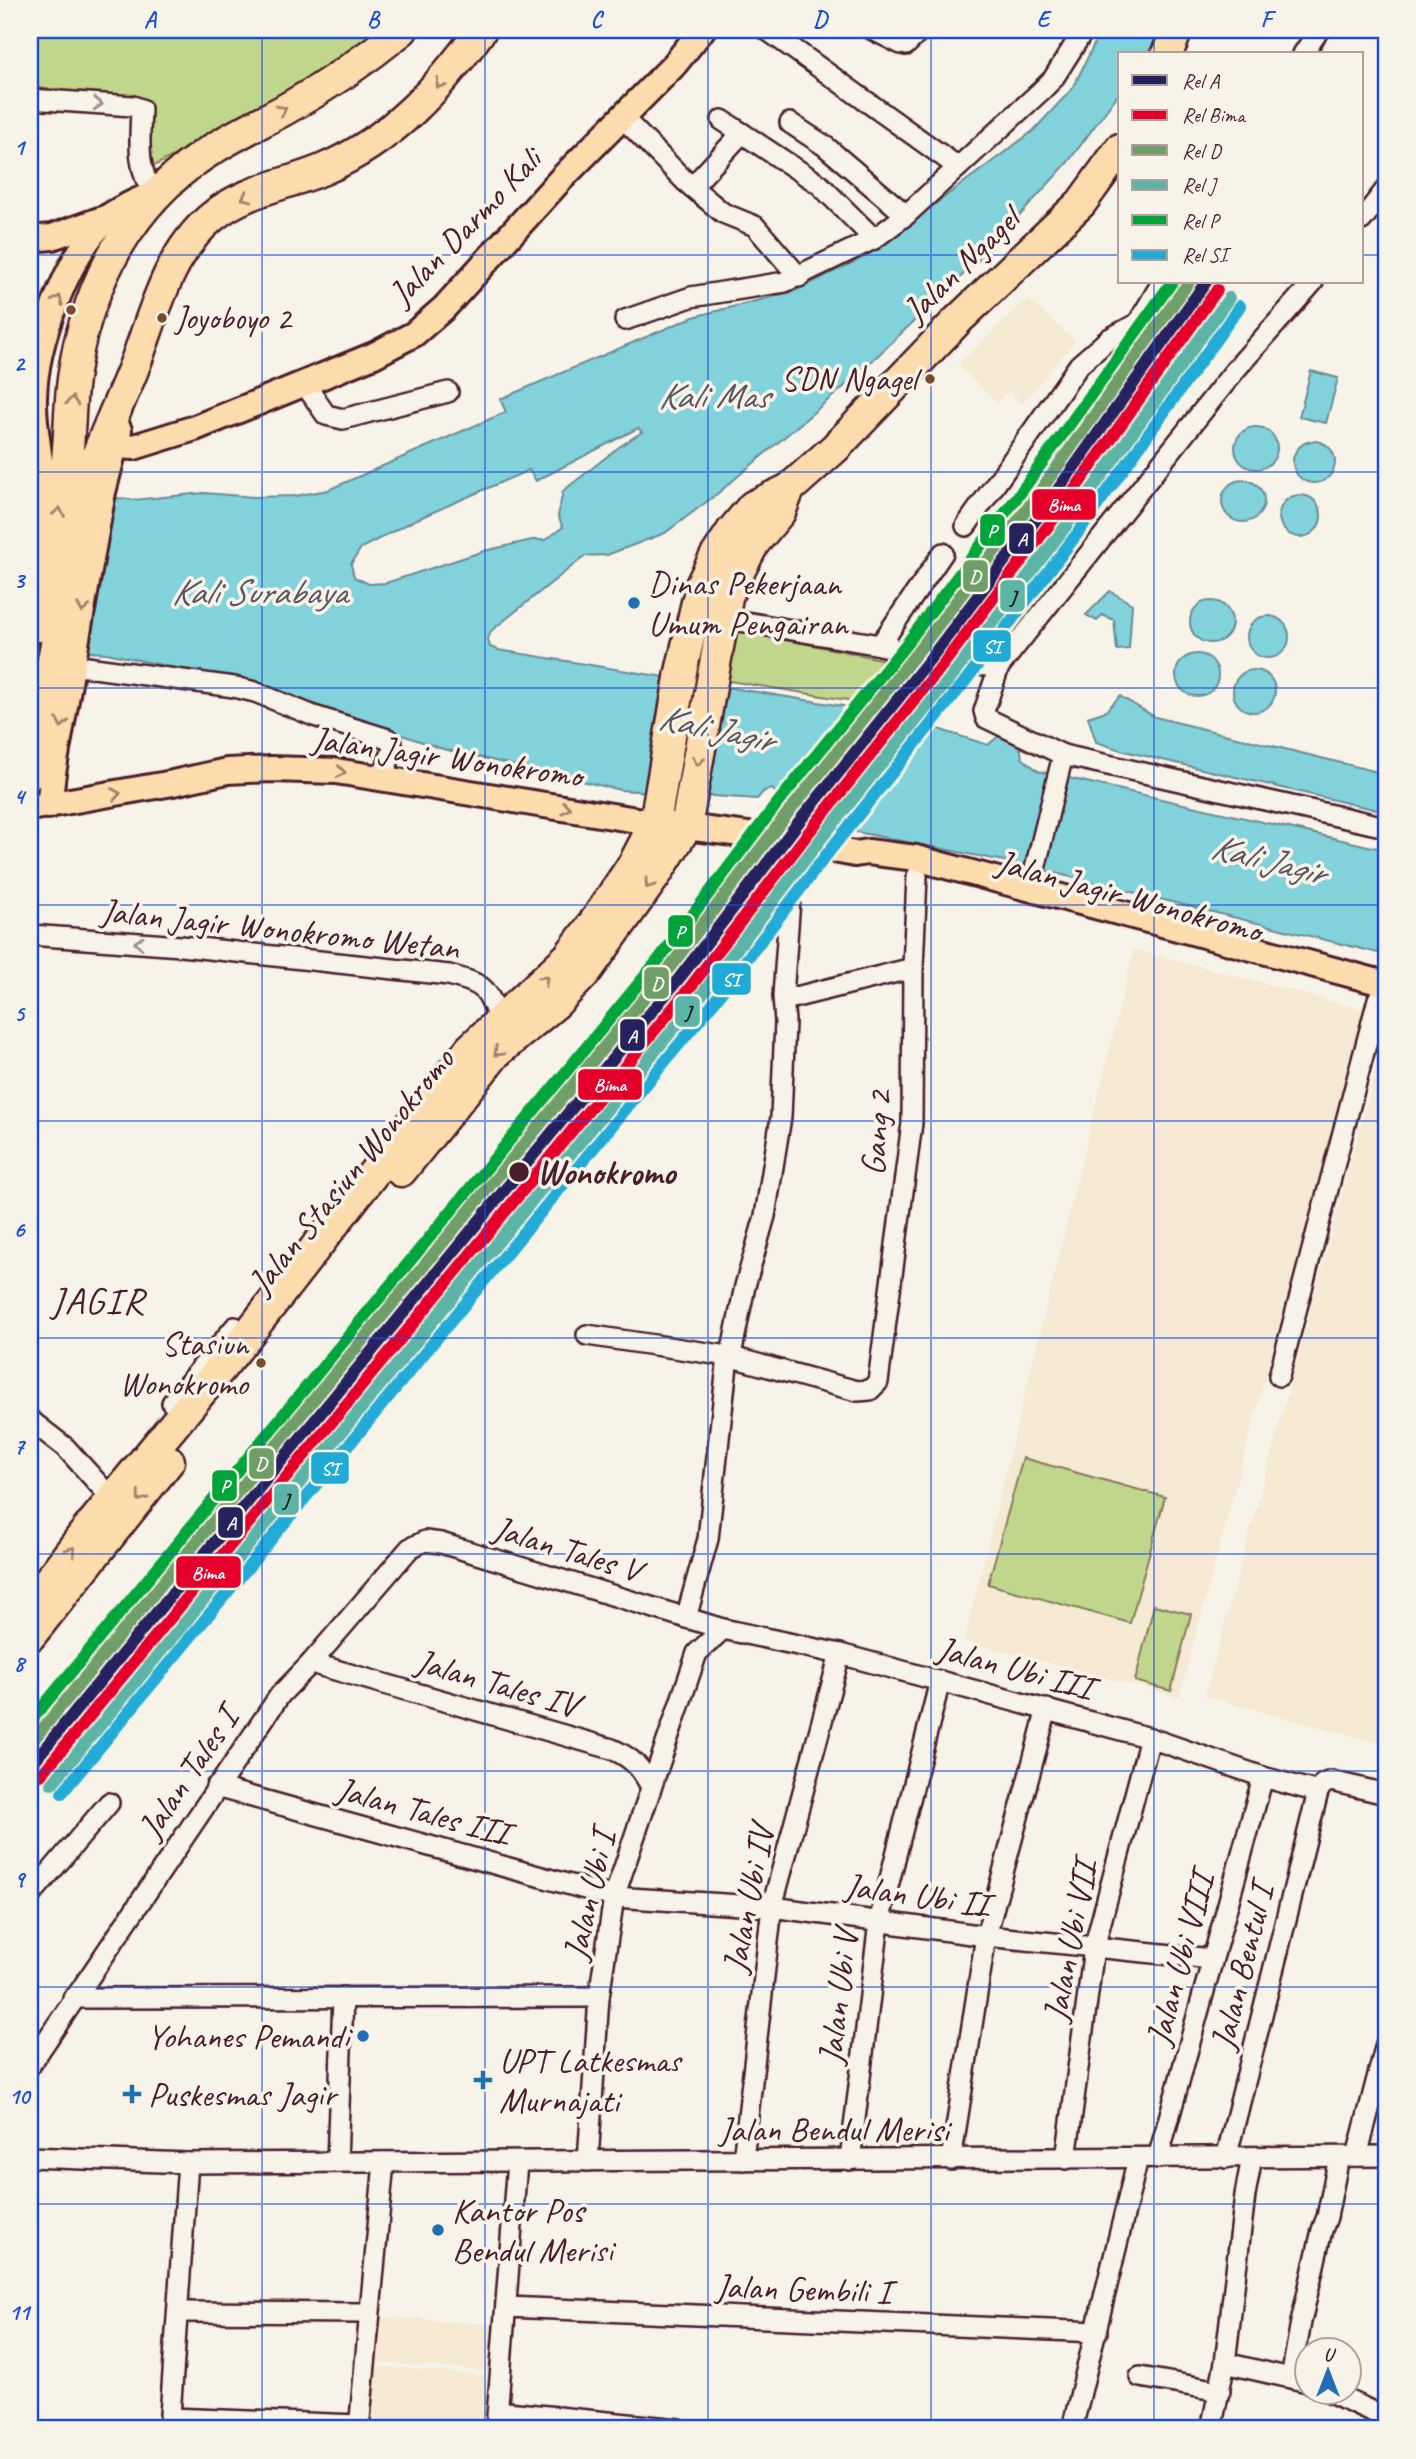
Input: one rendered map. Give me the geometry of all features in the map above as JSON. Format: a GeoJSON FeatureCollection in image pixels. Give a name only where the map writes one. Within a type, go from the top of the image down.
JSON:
{"type":"FeatureCollection","features":[{"type":"Feature","properties":{"kind":"highway"},"geometry":{"type":"LineString","coordinates":[[30,774],[53,661],[62,473],[73,380],[90,303],[114,251],[133,220],[158,190],[215,146],[314,93],[402,30]]}},
{"type":"Feature","properties":{"kind":"highway"},"geometry":{"type":"LineString","coordinates":[[62,473],[101,444],[132,372],[162,287],[188,244],[210,218],[246,197],[327,168],[392,129],[415,111],[437,88],[481,30]]}},
{"type":"Feature","properties":{"kind":"highway"},"geometry":{"type":"LineString","coordinates":[[1168,52],[1177,30]]}},
{"type":"Feature","properties":{"kind":"highway","name":"Jalan Ngagel"},"geometry":{"type":"LineString","coordinates":[[657,809],[681,672],[701,585],[732,531],[753,506],[789,489],[835,448],[958,320],[1080,203],[1118,152]]}},
{"type":"Feature","properties":{"kind":"highway","name":"Jalan Ngagel"},"geometry":{"type":"LineString","coordinates":[[686,827],[722,618],[732,584],[754,543],[780,512],[789,489]]}},
{"type":"Feature","properties":{"kind":"highway","name":"Jalan Stasiun Wonokromo"},"geometry":{"type":"LineString","coordinates":[[30,1605],[113,1499],[184,1395],[219,1358],[470,1049],[568,957],[634,863],[657,809]]}},
{"type":"Feature","properties":{"kind":"highway","name":"Jalan Stasiun Wonokromo"},"geometry":{"type":"LineString","coordinates":[[30,1636],[467,1086],[496,1053],[555,1004],[586,972],[655,876],[686,827]]}},
{"type":"Feature","properties":{"kind":"main road","name":"Jalan Darmo Kali"},"geometry":{"type":"LineString","coordinates":[[115,446],[134,447],[195,428],[374,355],[414,334],[444,308],[561,179],[674,65],[702,30]]}},
{"type":"Feature","properties":{"kind":"main road"},"geometry":{"type":"LineString","coordinates":[[30,239],[52,237],[109,217],[158,190]]}},
{"type":"Feature","properties":{"kind":"main road"},"geometry":{"type":"LineString","coordinates":[[62,473],[34,398],[37,363],[47,327],[75,264],[89,241],[109,217]]}},
{"type":"Feature","properties":{"kind":"main road"},"geometry":{"type":"LineString","coordinates":[[30,568],[41,496],[62,473],[115,446],[132,372]]}},
{"type":"Feature","properties":{"kind":"main road"},"geometry":{"type":"LineString","coordinates":[[39,807],[53,661]]}},
{"type":"Feature","properties":{"kind":"main road","name":"Jalan Jagir Wonokromo"},"geometry":{"type":"LineString","coordinates":[[39,807],[227,771],[336,771],[657,809],[686,827],[772,838],[855,853],[883,853],[1033,879],[1137,926]]}},
{"type":"Feature","properties":{"kind":"main road","name":"Jalan Jagir Wonokromo"},"geometry":{"type":"LineString","coordinates":[[855,853],[867,860],[917,876],[1137,926],[1383,995]]}},
{"type":"Feature","properties":{"kind":"street"},"geometry":{"type":"LineString","coordinates":[[767,30],[958,167]]}},
{"type":"Feature","properties":{"kind":"street"},"geometry":{"type":"LineString","coordinates":[[873,30],[901,44],[910,42],[921,30]]}},
{"type":"Feature","properties":{"kind":"street"},"geometry":{"type":"LineString","coordinates":[[625,320],[691,297],[776,284],[799,277],[874,239],[905,215],[1047,85],[1084,30]]}},
{"type":"Feature","properties":{"kind":"street"},"geometry":{"type":"LineString","coordinates":[[1304,52],[1319,30]]}},
{"type":"Feature","properties":{"kind":"street"},"geometry":{"type":"LineString","coordinates":[[30,99],[133,106],[141,109],[141,168],[144,180],[158,190]]}},
{"type":"Feature","properties":{"kind":"street"},"geometry":{"type":"LineString","coordinates":[[623,118],[692,187],[728,217],[755,226],[799,277]]}},
{"type":"Feature","properties":{"kind":"street"},"geometry":{"type":"LineString","coordinates":[[722,120],[819,184],[874,239]]}},
{"type":"Feature","properties":{"kind":"street"},"geometry":{"type":"LineString","coordinates":[[790,123],[825,146],[905,215]]}},
{"type":"Feature","properties":{"kind":"street"},"geometry":{"type":"LineString","coordinates":[[692,187],[742,133]]}},
{"type":"Feature","properties":{"kind":"street"},"geometry":{"type":"LineString","coordinates":[[1364,217],[1386,189]]}},
{"type":"Feature","properties":{"kind":"street"},"geometry":{"type":"LineString","coordinates":[[966,526],[1079,365],[1110,338],[1138,323],[1161,284]]}},
{"type":"Feature","properties":{"kind":"street"},"geometry":{"type":"LineString","coordinates":[[1311,284],[1236,369],[999,667],[984,711],[986,718],[1062,761],[1386,827]]}},
{"type":"Feature","properties":{"kind":"street"},"geometry":{"type":"LineString","coordinates":[[304,383],[326,415],[343,419],[448,392]]}},
{"type":"Feature","properties":{"kind":"street"},"geometry":{"type":"LineString","coordinates":[[880,645],[943,553]]}},
{"type":"Feature","properties":{"kind":"street"},"geometry":{"type":"LineString","coordinates":[[722,618],[880,645],[930,659],[999,667]]}},
{"type":"Feature","properties":{"kind":"street"},"geometry":{"type":"LineString","coordinates":[[53,661],[234,687],[388,739],[393,749],[382,778]]}},
{"type":"Feature","properties":{"kind":"street"},"geometry":{"type":"LineString","coordinates":[[1033,879],[1062,761]]}},
{"type":"Feature","properties":{"kind":"street"},"geometry":{"type":"LineString","coordinates":[[689,1613],[708,1539],[728,1356],[732,1350],[745,1286],[765,1216],[773,1170],[780,1117],[794,844]]}},
{"type":"Feature","properties":{"kind":"street","name":"Gang 2"},"geometry":{"type":"LineString","coordinates":[[728,1356],[857,1391],[870,1390],[878,1382],[912,1123],[913,968],[917,876]]}},
{"type":"Feature","properties":{"kind":"street","name":"Jalan Jagir Wonokromo Wetan"},"geometry":{"type":"LineString","coordinates":[[30,935],[181,946],[449,975],[486,989],[499,1022]]}},
{"type":"Feature","properties":{"kind":"street"},"geometry":{"type":"LineString","coordinates":[[784,1000],[913,968]]}},
{"type":"Feature","properties":{"kind":"street"},"geometry":{"type":"LineString","coordinates":[[1279,1376],[1383,995]]}},
{"type":"Feature","properties":{"kind":"street"},"geometry":{"type":"LineString","coordinates":[[219,1358],[235,1327]]}},
{"type":"Feature","properties":{"kind":"street"},"geometry":{"type":"LineString","coordinates":[[587,1335],[728,1356]]}},
{"type":"Feature","properties":{"kind":"street"},"geometry":{"type":"LineString","coordinates":[[30,1420],[66,1448],[113,1499]]}},
{"type":"Feature","properties":{"kind":"street","name":"Jalan Tales V"},"geometry":{"type":"LineString","coordinates":[[425,1541],[441,1543],[689,1613]]}},
{"type":"Feature","properties":{"kind":"street","name":"Jalan Tales I"},"geometry":{"type":"LineString","coordinates":[[30,2065],[280,1695],[410,1548],[425,1541]]}},
{"type":"Feature","properties":{"kind":"street","name":"Jalan Ubi III"},"geometry":{"type":"LineString","coordinates":[[689,1613],[723,1629],[840,1654],[1047,1709],[1150,1738],[1264,1777],[1318,1792]]}},
{"type":"Feature","properties":{"kind":"street","name":"Jalan Ubi I"},"geometry":{"type":"LineString","coordinates":[[689,1613],[697,1653]]}},
{"type":"Feature","properties":{"kind":"street","name":"Jalan Ubi I"},"geometry":{"type":"LineString","coordinates":[[588,2161],[599,1997],[614,1897],[697,1653],[723,1629]]}},
{"type":"Feature","properties":{"kind":"street","name":"Jalan Ubi IV"},"geometry":{"type":"LineString","coordinates":[[743,2161],[772,1907],[840,1654]]}},
{"type":"Feature","properties":{"kind":"street","name":"Jalan Tales IV"},"geometry":{"type":"LineString","coordinates":[[311,1663],[612,1749],[628,1756],[641,1768],[651,1787]]}},
{"type":"Feature","properties":{"kind":"street","name":"Jalan Ubi V"},"geometry":{"type":"LineString","coordinates":[[850,2160],[879,1922],[940,1681]]}},
{"type":"Feature","properties":{"kind":"street"},"geometry":{"type":"LineString","coordinates":[[951,2160],[986,1936],[1047,1709]]}},
{"type":"Feature","properties":{"kind":"street","name":"Jalan Ubi VII"},"geometry":{"type":"LineString","coordinates":[[1066,2159],[1094,1948],[1150,1738]]}},
{"type":"Feature","properties":{"kind":"street","name":"Jalan Ubi VIII"},"geometry":{"type":"LineString","coordinates":[[1158,2158],[1264,1777]]}},
{"type":"Feature","properties":{"kind":"street"},"geometry":{"type":"LineString","coordinates":[[1318,1792],[1323,1783],[1331,1782],[1386,1794]]}},
{"type":"Feature","properties":{"kind":"street","name":"Jalan Tales III"},"geometry":{"type":"LineString","coordinates":[[216,1787],[614,1897]]}},
{"type":"Feature","properties":{"kind":"street","name":"Jalan Bentul I"},"geometry":{"type":"LineString","coordinates":[[1226,2158],[1318,1792]]}},
{"type":"Feature","properties":{"kind":"street"},"geometry":{"type":"LineString","coordinates":[[30,1896],[109,1803]]}},
{"type":"Feature","properties":{"kind":"street","name":"Jalan Ubi II"},"geometry":{"type":"LineString","coordinates":[[614,1897],[772,1907],[986,1936],[1212,1959]]}},
{"type":"Feature","properties":{"kind":"street"},"geometry":{"type":"LineString","coordinates":[[337,2162],[343,1997]]}},
{"type":"Feature","properties":{"kind":"street"},"geometry":{"type":"LineString","coordinates":[[74,1998],[599,1997]]}},
{"type":"Feature","properties":{"kind":"street"},"geometry":{"type":"LineString","coordinates":[[1301,2336],[1301,2322],[1322,2230],[1386,2044]]}},
{"type":"Feature","properties":{"kind":"street","name":"Jalan Bendul Merisi"},"geometry":{"type":"LineString","coordinates":[[30,2157],[188,2163],[1386,2157]]}},
{"type":"Feature","properties":{"kind":"street"},"geometry":{"type":"LineString","coordinates":[[1211,2429],[1225,2363],[1252,2157]]}},
{"type":"Feature","properties":{"kind":"street"},"geometry":{"type":"LineString","coordinates":[[1073,2429],[1138,2158]]}},
{"type":"Feature","properties":{"kind":"street"},"geometry":{"type":"LineString","coordinates":[[517,2161],[497,2420],[679,2429]]}},
{"type":"Feature","properties":{"kind":"street"},"geometry":{"type":"LineString","coordinates":[[188,2163],[170,2424],[359,2427],[384,2162]]}},
{"type":"Feature","properties":{"kind":"street","name":"Jalan Gembili I"},"geometry":{"type":"LineString","coordinates":[[507,2307],[1097,2332]]}},
{"type":"Feature","properties":{"kind":"street"},"geometry":{"type":"LineString","coordinates":[[178,2312],[369,2313]]}},
{"type":"Feature","properties":{"kind":"street"},"geometry":{"type":"LineString","coordinates":[[1225,2363],[1294,2379]]}},
{"type":"Feature","properties":{"kind":"street"},"geometry":{"type":"LineString","coordinates":[[1140,2377],[1220,2391]]}},
{"type":"Feature","properties":{"kind":"street"},"geometry":{"type":"LineString","coordinates":[[1360,2406],[1386,2418]]}},
{"type":"Feature","properties":{"kind":"shaded area"},"geometry":{"type":"Polygon","coordinates":[[[1027,298],[1075,341],[1022,404],[1008,391],[997,403],[958,365],[1027,298]]]}},
{"type":"Feature","properties":{"kind":"shaded area"},"geometry":{"type":"Polygon","coordinates":[[[1134,949],[1364,1010],[1179,1697],[964,1641],[1134,949]]]}},
{"type":"Feature","properties":{"kind":"shaded area"},"geometry":{"type":"Polygon","coordinates":[[[1386,1033],[1386,1745],[1205,1696],[1386,1033]]]}},
{"type":"Feature","properties":{"kind":"shaded area"},"geometry":{"type":"Polygon","coordinates":[[[376,2316],[500,2325],[496,2372],[373,2362],[376,2316]]]}},
{"type":"Feature","properties":{"kind":"shaded area"},"geometry":{"type":"Polygon","coordinates":[[[373,2366],[493,2376],[488,2429],[369,2429],[373,2366]]]}},
{"type":"Feature","properties":{"kind":"green space"},"geometry":{"type":"Polygon","coordinates":[[[30,30],[382,30],[328,68],[260,109],[149,169],[145,104],[30,97],[30,30]]]}},
{"type":"Feature","properties":{"kind":"green space"},"geometry":{"type":"Polygon","coordinates":[[[734,629],[900,663],[872,704],[723,680],[734,629]]]}},
{"type":"Feature","properties":{"kind":"green space"},"geometry":{"type":"Polygon","coordinates":[[[1023,1458],[1165,1497],[1130,1623],[988,1584],[1023,1458]]]}},
{"type":"Feature","properties":{"kind":"green space"},"geometry":{"type":"Polygon","coordinates":[[[1154,1605],[1191,1614],[1171,1691],[1135,1681],[1154,1605]]]}},
{"type":"Feature","properties":{"kind":"water"},"geometry":{"type":"Polygon","coordinates":[[[1101,30],[1161,30],[1148,52],[1118,52],[1118,95],[1068,162],[986,253],[853,379],[717,494],[665,533],[607,555],[585,556],[491,631],[488,639],[490,647],[910,717],[988,745],[1001,734],[1019,738],[1022,758],[1038,771],[1386,850],[1386,955],[1014,863],[841,829],[790,806],[772,789],[764,791],[757,799],[620,790],[443,749],[261,687],[107,653],[30,649],[30,487],[133,500],[204,493],[254,497],[295,496],[328,490],[506,412],[500,399],[693,317],[795,291],[864,257],[1033,131],[1073,88],[1101,30]],[[638,428],[536,481],[529,470],[415,520],[361,548],[351,564],[354,577],[369,584],[386,583],[484,551],[532,540],[545,540],[563,527],[558,516],[563,491],[642,432],[638,428]]]}},
{"type":"Feature","properties":{"kind":"water"},"geometry":{"type":"Polygon","coordinates":[[[1311,371],[1338,378],[1326,423],[1299,417],[1311,371]]]}},
{"type":"Feature","properties":{"kind":"water"},"geometry":{"type":"Polygon","coordinates":[[[1256,427],[1271,433],[1277,448],[1271,463],[1256,469],[1241,463],[1235,448],[1241,433],[1256,427]]]}},
{"type":"Feature","properties":{"kind":"water"},"geometry":{"type":"Polygon","coordinates":[[[1314,441],[1329,447],[1335,462],[1329,477],[1314,483],[1299,477],[1293,462],[1299,447],[1314,441]]]}},
{"type":"Feature","properties":{"kind":"water"},"geometry":{"type":"Polygon","coordinates":[[[1243,480],[1258,486],[1264,501],[1258,516],[1243,522],[1228,516],[1222,501],[1228,486],[1243,480]]]}},
{"type":"Feature","properties":{"kind":"water"},"geometry":{"type":"Polygon","coordinates":[[[1300,495],[1315,501],[1321,516],[1315,531],[1300,537],[1285,531],[1279,516],[1285,501],[1300,495]]]}},
{"type":"Feature","properties":{"kind":"water"},"geometry":{"type":"Polygon","coordinates":[[[1110,591],[1132,604],[1129,649],[1117,650],[1114,620],[1102,615],[1097,621],[1086,615],[1110,591]]]}},
{"type":"Feature","properties":{"kind":"water"},"geometry":{"type":"Polygon","coordinates":[[[1211,601],[1226,607],[1232,622],[1226,637],[1211,643],[1196,637],[1190,622],[1196,607],[1211,601]]]}},
{"type":"Feature","properties":{"kind":"water"},"geometry":{"type":"Polygon","coordinates":[[[1268,616],[1283,622],[1289,637],[1283,652],[1268,658],[1253,652],[1247,637],[1253,622],[1268,616]]]}},
{"type":"Feature","properties":{"kind":"water"},"geometry":{"type":"Polygon","coordinates":[[[1197,654],[1212,660],[1218,675],[1212,690],[1197,696],[1182,690],[1176,675],[1182,660],[1197,654]]]}},
{"type":"Feature","properties":{"kind":"water"},"geometry":{"type":"Polygon","coordinates":[[[1254,670],[1269,676],[1275,691],[1269,706],[1254,712],[1239,706],[1233,691],[1239,676],[1254,670]]]}},
{"type":"Feature","properties":{"kind":"water"},"geometry":{"type":"Polygon","coordinates":[[[1120,696],[1155,717],[1386,774],[1386,812],[1124,751],[1096,742],[1088,717],[1106,711],[1120,696]]]}},
{"type":"Feature","properties":{"kind":"rail line","name":"P"},"geometry":{"type":"LineString","coordinates":[[30,1722],[659,959],[776,805],[908,642],[1021,492],[1171,284]]}},
{"type":"Feature","properties":{"kind":"rail line","name":"D"},"geometry":{"type":"LineString","coordinates":[[30,1744],[670,967],[1033,501],[1188,284]]}},
{"type":"Feature","properties":{"kind":"rail line","name":"A"},"geometry":{"type":"LineString","coordinates":[[30,1766],[681,976],[1044,509],[1205,284]]}},
{"type":"Feature","properties":{"kind":"rail line","name":"Bima"},"geometry":{"type":"LineString","coordinates":[[41,1775],[692,985],[1055,517],[1217,290]]}},
{"type":"Feature","properties":{"kind":"rail line","name":"J"},"geometry":{"type":"LineString","coordinates":[[52,1784],[703,993],[1066,526],[1229,298]]}},
{"type":"Feature","properties":{"kind":"rail line","name":"SI"},"geometry":{"type":"LineString","coordinates":[[62,1793],[714,1002],[1077,534],[1240,306]]}},
{"type":"Feature","properties":{"kind":"place","name":"Joyoboyo 2"},"geometry":{"type":"Point","coordinates":[162,318]}},
{"type":"Feature","properties":{"kind":"place","name":"SDN Ngagel"},"geometry":{"type":"Point","coordinates":[930,379]}},
{"type":"Feature","properties":{"kind":"place","name":"Dinas Pekerjaan Umum Pengairan"},"geometry":{"type":"Point","coordinates":[634,603]}},
{"type":"Feature","properties":{"kind":"place","name":"Wonokromo"},"geometry":{"type":"Point","coordinates":[519,1172]}},
{"type":"Feature","properties":{"kind":"place","name":"Stasiun Wonokromo"},"geometry":{"type":"Point","coordinates":[261,1363]}},
{"type":"Feature","properties":{"kind":"place","name":"Yohanes Pemandi"},"geometry":{"type":"Point","coordinates":[363,2036]}},
{"type":"Feature","properties":{"kind":"place","name":"UPT Latkesmas Murnajati"},"geometry":{"type":"Point","coordinates":[483,2080]}},
{"type":"Feature","properties":{"kind":"place","name":"Puskesmas Jagir"},"geometry":{"type":"Point","coordinates":[132,2094]}},
{"type":"Feature","properties":{"kind":"place","name":"Kantor Pos Bendul Merisi"},"geometry":{"type":"Point","coordinates":[438,2230]}},
{"type":"Feature","properties":{"kind":"district","name":"JAGIR"},"geometry":{"type":"Point","coordinates":[98,1300]}},
{"type":"Feature","properties":{"kind":"water label","name":"Kali Mas"},"geometry":{"type":"Point","coordinates":[713,395]}},
{"type":"Feature","properties":{"kind":"water label","name":"Kali Surabaya"},"geometry":{"type":"Point","coordinates":[259,591]}},
{"type":"Feature","properties":{"kind":"water label","name":"Kali Jagir"},"geometry":{"type":"Point","coordinates":[716,728]}},
{"type":"Feature","properties":{"kind":"water label","name":"Kali Jagir"},"geometry":{"type":"Point","coordinates":[1268,859]}}]}
